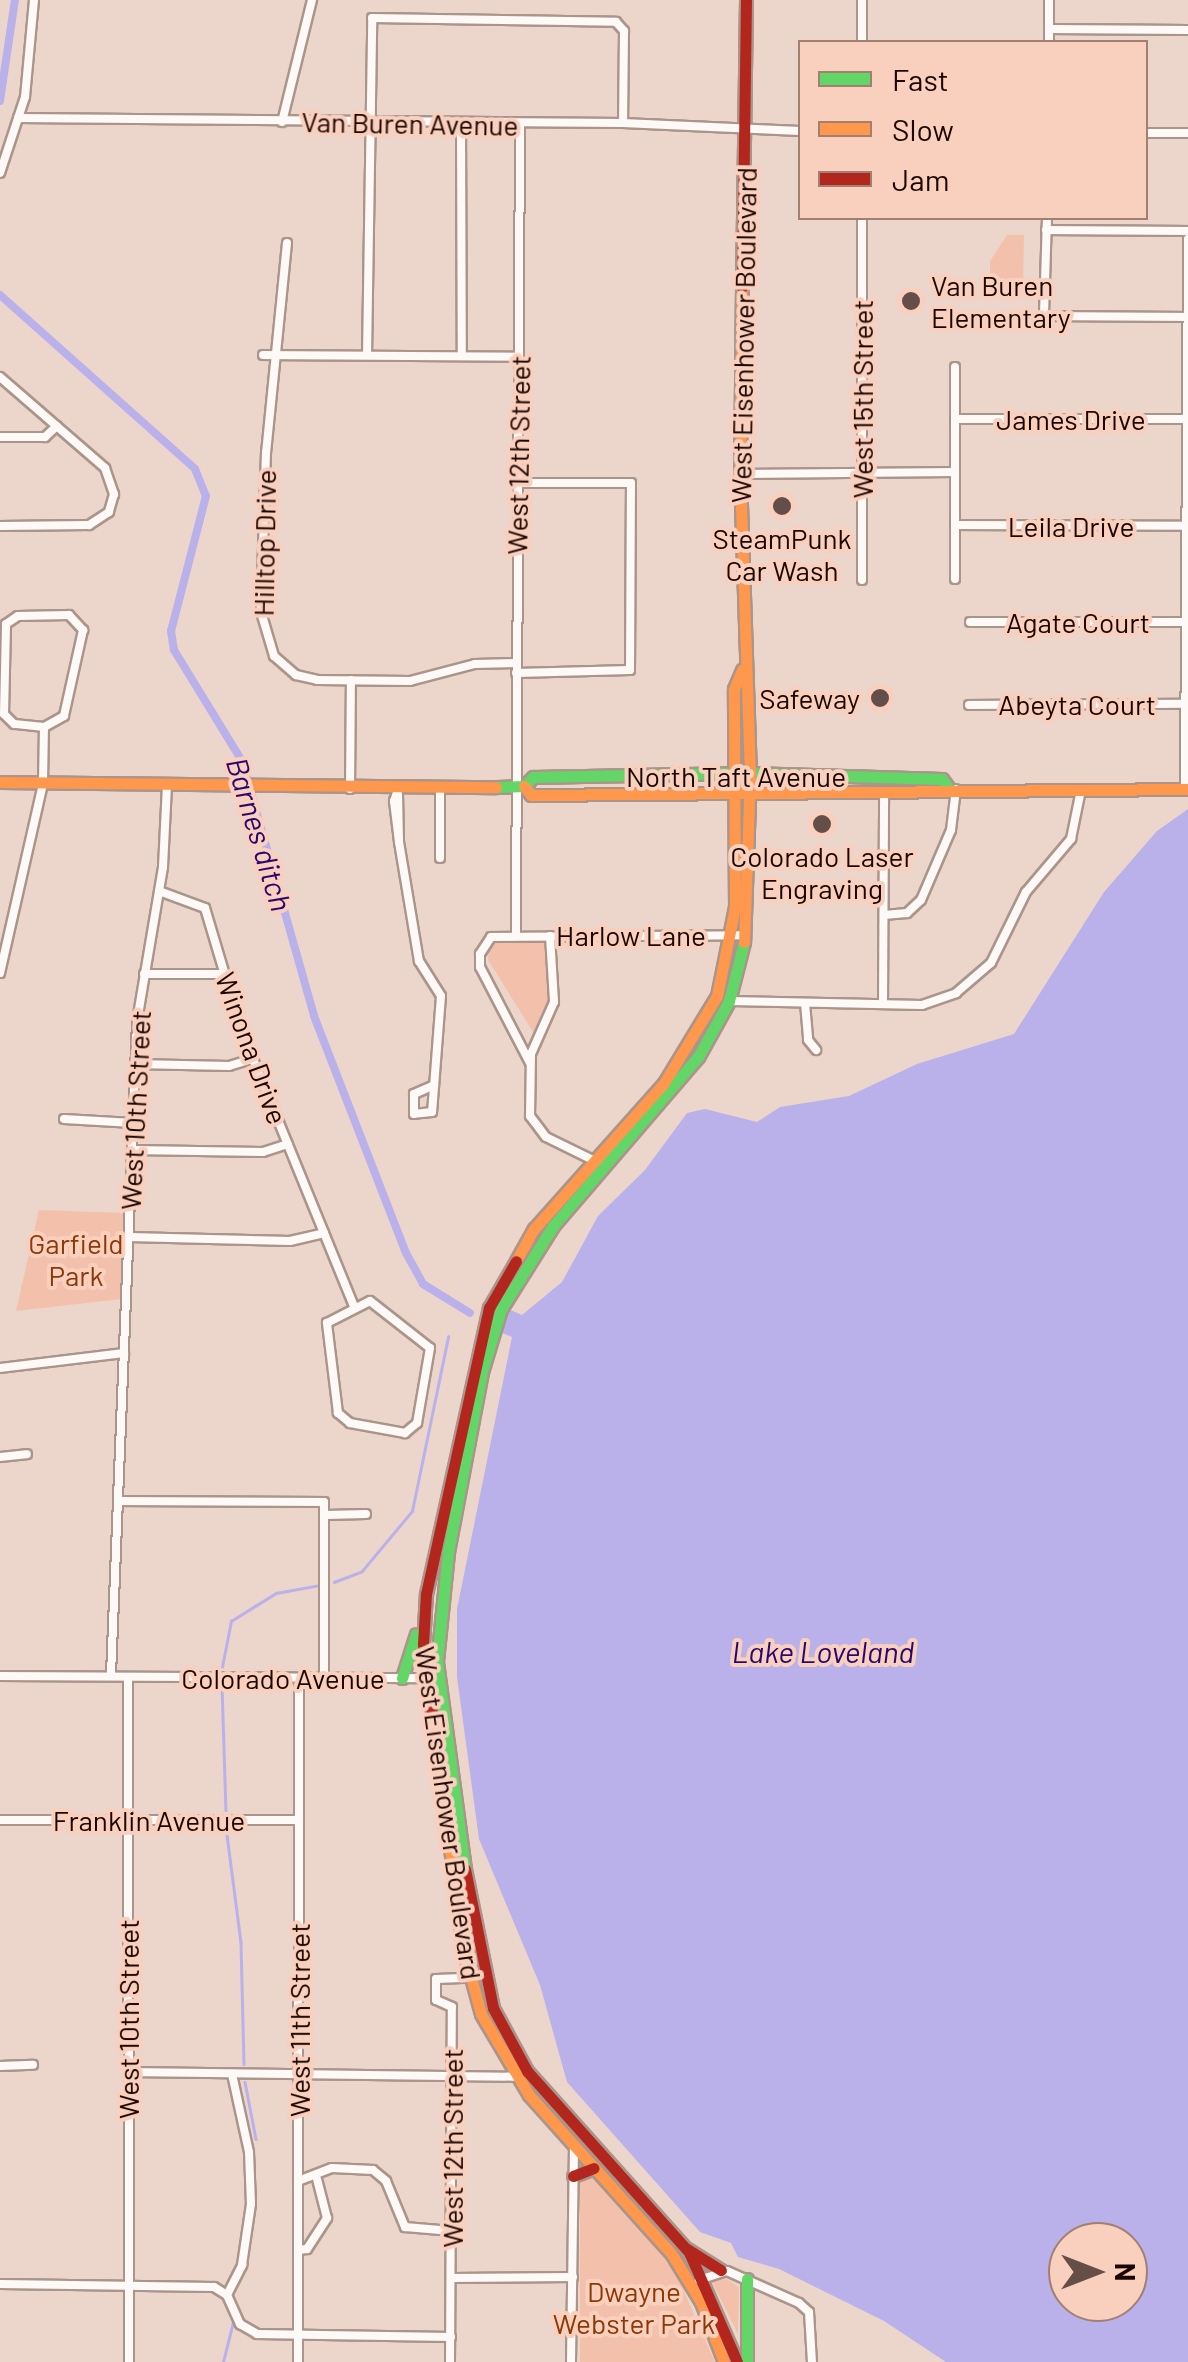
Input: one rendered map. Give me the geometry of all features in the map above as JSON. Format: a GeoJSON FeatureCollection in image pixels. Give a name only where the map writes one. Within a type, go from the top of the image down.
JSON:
{"type":"FeatureCollection","features":[{"type":"Feature","properties":{"kind":"main road","name":"West Eisenhower Boulevard"},"geometry":{"type":"LineString","coordinates":[[737,2362],[704,2277],[686,2249],[515,2077],[469,1978],[424,1617],[472,1362],[489,1308],[534,1229],[681,1082],[723,998],[746,935],[750,774],[742,670],[740,474],[746,0]]}},
{"type":"Feature","properties":{"kind":"main road","name":"West Eisenhower Boulevard"},"geometry":{"type":"LineString","coordinates":[[723,998],[732,935],[734,690],[742,670]]}},
{"type":"Feature","properties":{"kind":"main road","name":"North Taft Avenue"},"geometry":{"type":"LineString","coordinates":[[0,782],[398,792],[520,786],[532,777],[750,774],[942,779],[952,787]]}},
{"type":"Feature","properties":{"kind":"main road","name":"North Taft Avenue"},"geometry":{"type":"LineString","coordinates":[[520,786],[531,795],[735,791],[942,794],[952,787],[1186,790]]}},
{"type":"Feature","properties":{"kind":"main road","name":"West Eisenhower Boulevard"},"geometry":{"type":"LineString","coordinates":[[601,1164],[529,1259],[501,1309],[482,1372],[443,1583],[432,1678],[474,1936],[488,1992],[517,2056],[594,2168],[651,2228],[692,2286],[724,2362]]}},
{"type":"Feature","properties":{"kind":"main road"},"geometry":{"type":"LineString","coordinates":[[402,1678],[424,1617]]}},
{"type":"Feature","properties":{"kind":"main road"},"geometry":{"type":"LineString","coordinates":[[469,1978],[488,1992]]}},
{"type":"Feature","properties":{"kind":"main road"},"geometry":{"type":"LineString","coordinates":[[574,2176],[594,2168]]}},
{"type":"Feature","properties":{"kind":"main road"},"geometry":{"type":"LineString","coordinates":[[686,2249],[721,2270]]}},
{"type":"Feature","properties":{"kind":"main road"},"geometry":{"type":"LineString","coordinates":[[747,2279],[747,2362]]}},
{"type":"Feature","properties":{"kind":"street"},"geometry":{"type":"LineString","coordinates":[[0,173],[18,118],[34,0]]}},
{"type":"Feature","properties":{"kind":"street"},"geometry":{"type":"LineString","coordinates":[[282,122],[312,0]]}},
{"type":"Feature","properties":{"kind":"street"},"geometry":{"type":"LineString","coordinates":[[862,0],[862,40]]}},
{"type":"Feature","properties":{"kind":"street"},"geometry":{"type":"LineString","coordinates":[[1049,0],[1049,40]]}},
{"type":"Feature","properties":{"kind":"street"},"geometry":{"type":"LineString","coordinates":[[367,355],[368,123],[374,16],[616,22],[624,31],[623,123]]}},
{"type":"Feature","properties":{"kind":"street"},"geometry":{"type":"LineString","coordinates":[[1049,29],[1188,30]]}},
{"type":"Feature","properties":{"kind":"street","name":"Van Buren Avenue"},"geometry":{"type":"LineString","coordinates":[[18,118],[623,123],[798,131]]}},
{"type":"Feature","properties":{"kind":"street"},"geometry":{"type":"LineString","coordinates":[[461,124],[462,355]]}},
{"type":"Feature","properties":{"kind":"street","name":"West 12th Street"},"geometry":{"type":"LineString","coordinates":[[516,933],[520,786],[516,668],[520,125]]}},
{"type":"Feature","properties":{"kind":"street"},"geometry":{"type":"LineString","coordinates":[[1148,133],[1188,132]]}},
{"type":"Feature","properties":{"kind":"street","name":"West 15th Street"},"geometry":{"type":"LineString","coordinates":[[862,220],[862,580]]}},
{"type":"Feature","properties":{"kind":"street"},"geometry":{"type":"LineString","coordinates":[[1047,220],[1044,316],[1188,317]]}},
{"type":"Feature","properties":{"kind":"street"},"geometry":{"type":"LineString","coordinates":[[1046,230],[1188,230]]}},
{"type":"Feature","properties":{"kind":"street"},"geometry":{"type":"LineString","coordinates":[[1186,790],[1188,238]]}},
{"type":"Feature","properties":{"kind":"street"},"geometry":{"type":"LineString","coordinates":[[276,355],[287,243]]}},
{"type":"Feature","properties":{"kind":"street"},"geometry":{"type":"LineString","coordinates":[[263,355],[519,358]]}},
{"type":"Feature","properties":{"kind":"street","name":"Hilltop Drive"},"geometry":{"type":"LineString","coordinates":[[276,355],[266,452],[264,631],[274,656],[296,676],[410,681],[475,664],[585,674],[630,670],[631,483],[518,483]]}},
{"type":"Feature","properties":{"kind":"street"},"geometry":{"type":"LineString","coordinates":[[954,368],[955,579]]}},
{"type":"Feature","properties":{"kind":"street"},"geometry":{"type":"LineString","coordinates":[[0,377],[108,471],[112,504],[89,526],[0,526]]}},
{"type":"Feature","properties":{"kind":"street","name":"James Drive"},"geometry":{"type":"LineString","coordinates":[[955,419],[1187,416]]}},
{"type":"Feature","properties":{"kind":"street"},"geometry":{"type":"LineString","coordinates":[[0,437],[45,437],[57,426]]}},
{"type":"Feature","properties":{"kind":"street"},"geometry":{"type":"LineString","coordinates":[[740,474],[955,472]]}},
{"type":"Feature","properties":{"kind":"street","name":"Leila Drive"},"geometry":{"type":"LineString","coordinates":[[955,525],[1186,526]]}},
{"type":"Feature","properties":{"kind":"street"},"geometry":{"type":"LineString","coordinates":[[69,615],[84,630],[64,716],[44,726],[14,724],[4,714],[6,624],[18,616],[69,615]]}},
{"type":"Feature","properties":{"kind":"street","name":"Agate Court"},"geometry":{"type":"LineString","coordinates":[[970,622],[1186,622]]}},
{"type":"Feature","properties":{"kind":"street"},"geometry":{"type":"LineString","coordinates":[[350,789],[351,680]]}},
{"type":"Feature","properties":{"kind":"street","name":"Abeyta Court"},"geometry":{"type":"LineString","coordinates":[[969,704],[1186,704]]}},
{"type":"Feature","properties":{"kind":"street"},"geometry":{"type":"LineString","coordinates":[[0,974],[43,782],[44,726]]}},
{"type":"Feature","properties":{"kind":"street","name":"West 10th Street"},"geometry":{"type":"LineString","coordinates":[[111,1675],[134,1064],[159,891],[167,786]]}},
{"type":"Feature","properties":{"kind":"street"},"geometry":{"type":"LineString","coordinates":[[884,915],[907,913],[921,900],[950,830],[952,787]]}},
{"type":"Feature","properties":{"kind":"street"},"geometry":{"type":"LineString","coordinates":[[440,790],[440,858]]}},
{"type":"Feature","properties":{"kind":"street"},"geometry":{"type":"LineString","coordinates":[[723,998],[883,1003],[945,999],[991,963],[1022,898],[1074,833],[1081,790]]}},
{"type":"Feature","properties":{"kind":"street"},"geometry":{"type":"LineString","coordinates":[[398,792],[398,842],[419,962],[441,996],[434,1086]]}},
{"type":"Feature","properties":{"kind":"street"},"geometry":{"type":"LineString","coordinates":[[883,1003],[884,794]]}},
{"type":"Feature","properties":{"kind":"street","name":"Winona Drive"},"geometry":{"type":"LineString","coordinates":[[159,891],[202,904],[252,1059],[354,1306]]}},
{"type":"Feature","properties":{"kind":"street"},"geometry":{"type":"LineString","coordinates":[[0,907],[14,907]]}},
{"type":"Feature","properties":{"kind":"street"},"geometry":{"type":"LineString","coordinates":[[516,933],[487,939],[479,960],[530,1062],[532,1122],[546,1138],[601,1164]]}},
{"type":"Feature","properties":{"kind":"street","name":"Harlow Lane"},"geometry":{"type":"LineString","coordinates":[[516,933],[746,935]]}},
{"type":"Feature","properties":{"kind":"street"},"geometry":{"type":"LineString","coordinates":[[530,1062],[552,1014],[550,936]]}},
{"type":"Feature","properties":{"kind":"street"},"geometry":{"type":"LineString","coordinates":[[144,974],[224,974]]}},
{"type":"Feature","properties":{"kind":"street"},"geometry":{"type":"LineString","coordinates":[[805,1002],[808,1040],[816,1050]]}},
{"type":"Feature","properties":{"kind":"street"},"geometry":{"type":"LineString","coordinates":[[134,1064],[230,1066],[252,1059]]}},
{"type":"Feature","properties":{"kind":"street"},"geometry":{"type":"LineString","coordinates":[[64,1120],[132,1123]]}},
{"type":"Feature","properties":{"kind":"street"},"geometry":{"type":"LineString","coordinates":[[132,1150],[254,1153],[288,1144]]}},
{"type":"Feature","properties":{"kind":"street"},"geometry":{"type":"LineString","coordinates":[[129,1237],[290,1240],[324,1233]]}},
{"type":"Feature","properties":{"kind":"street"},"geometry":{"type":"LineString","coordinates":[[379,1304],[430,1348],[417,1423],[410,1431],[350,1424],[338,1412],[326,1328],[334,1314],[354,1306],[379,1304]]}},
{"type":"Feature","properties":{"kind":"street"},"geometry":{"type":"LineString","coordinates":[[0,1368],[124,1353]]}},
{"type":"Feature","properties":{"kind":"street"},"geometry":{"type":"LineString","coordinates":[[0,1457],[28,1454]]}},
{"type":"Feature","properties":{"kind":"street"},"geometry":{"type":"LineString","coordinates":[[118,1501],[320,1500],[326,1514],[324,1678]]}},
{"type":"Feature","properties":{"kind":"street"},"geometry":{"type":"LineString","coordinates":[[326,1514],[366,1514]]}},
{"type":"Feature","properties":{"kind":"street"},"geometry":{"type":"LineString","coordinates":[[0,1676],[111,1675]]}},
{"type":"Feature","properties":{"kind":"street","name":"Colorado Avenue"},"geometry":{"type":"LineString","coordinates":[[111,1675],[432,1678]]}},
{"type":"Feature","properties":{"kind":"street","name":"West 10th Street"},"geometry":{"type":"LineString","coordinates":[[128,1677],[129,2362]]}},
{"type":"Feature","properties":{"kind":"street","name":"West 11th Street"},"geometry":{"type":"LineString","coordinates":[[298,2362],[299,1678]]}},
{"type":"Feature","properties":{"kind":"street","name":"Franklin Avenue"},"geometry":{"type":"LineString","coordinates":[[0,1820],[298,1820]]}},
{"type":"Feature","properties":{"kind":"street","name":"West 12th Street"},"geometry":{"type":"LineString","coordinates":[[450,2362],[452,2007],[436,2000],[436,1979],[469,1978]]}},
{"type":"Feature","properties":{"kind":"street"},"geometry":{"type":"LineString","coordinates":[[0,2066],[33,2065]]}},
{"type":"Feature","properties":{"kind":"street"},"geometry":{"type":"LineString","coordinates":[[128,2072],[515,2077]]}},
{"type":"Feature","properties":{"kind":"street"},"geometry":{"type":"LineString","coordinates":[[228,2296],[242,2266],[251,2204],[249,2152],[232,2074]]}},
{"type":"Feature","properties":{"kind":"street"},"geometry":{"type":"LineString","coordinates":[[572,2362],[574,2176],[578,2142]]}},
{"type":"Feature","properties":{"kind":"street"},"geometry":{"type":"LineString","coordinates":[[298,2181],[317,2179],[332,2168],[373,2170],[386,2181],[405,2227],[452,2232]]}},
{"type":"Feature","properties":{"kind":"street"},"geometry":{"type":"LineString","coordinates":[[298,2250],[306,2249],[326,2218],[317,2179]]}},
{"type":"Feature","properties":{"kind":"street"},"geometry":{"type":"LineString","coordinates":[[692,2286],[721,2270],[747,2279],[809,2312],[812,2362]]}},
{"type":"Feature","properties":{"kind":"street"},"geometry":{"type":"LineString","coordinates":[[452,2278],[573,2277]]}},
{"type":"Feature","properties":{"kind":"street"},"geometry":{"type":"LineString","coordinates":[[0,2284],[214,2287],[228,2296],[249,2331],[450,2337]]}},
{"type":"Feature","properties":{"kind":"green space"},"geometry":{"type":"Polygon","coordinates":[[[1007,235],[1024,235],[1023,286],[990,285],[990,261],[1007,235]]]}},
{"type":"Feature","properties":{"kind":"green space"},"geometry":{"type":"Polygon","coordinates":[[[500,939],[538,939],[548,947],[550,1007],[535,1035],[488,960],[489,948],[500,939]]]}},
{"type":"Feature","properties":{"kind":"green space","name":"Garfield Park"},"geometry":{"type":"Polygon","coordinates":[[[39,1210],[125,1213],[121,1299],[16,1311],[39,1210]]]}},
{"type":"Feature","properties":{"kind":"green space","name":"Dwayne Webster Park"},"geometry":{"type":"Polygon","coordinates":[[[589,2172],[675,2271],[715,2362],[580,2362],[580,2175],[589,2172]]]}},
{"type":"Feature","properties":{"kind":"green space"},"geometry":{"type":"Polygon","coordinates":[[[726,2279],[739,2287],[738,2334],[711,2280],[726,2279]]]}},
{"type":"Feature","properties":{"kind":"water","name":"Lake Loveland"},"geometry":{"type":"Polygon","coordinates":[[[1188,809],[1188,2362],[946,2362],[884,2321],[779,2269],[738,2257],[731,2243],[700,2232],[567,2082],[540,1985],[479,1839],[457,1677],[457,1609],[512,1337],[500,1332],[508,1309],[522,1315],[562,1282],[598,1216],[645,1170],[687,1113],[705,1109],[757,1122],[780,1107],[849,1096],[917,1064],[1014,1034],[1104,892],[1157,831],[1188,809]]]}},
{"type":"Feature","properties":{"kind":"waterway","name":"Barnes ditch"},"geometry":{"type":"LineString","coordinates":[[0,101],[15,0]]}},
{"type":"Feature","properties":{"kind":"waterway","name":"Barnes ditch"},"geometry":{"type":"LineString","coordinates":[[0,295],[195,469],[206,496],[171,631],[174,650],[242,761],[314,1016],[406,1253],[423,1284],[470,1313]]}},
{"type":"Feature","properties":{"kind":"waterway"},"geometry":{"type":"LineString","coordinates":[[334,1582],[362,1571],[412,1511],[448,1337]]}},
{"type":"Feature","properties":{"kind":"waterway"},"geometry":{"type":"LineString","coordinates":[[222,1667],[231,1621],[276,1593],[320,1585]]}},
{"type":"Feature","properties":{"kind":"waterway"},"geometry":{"type":"LineString","coordinates":[[222,1685],[226,1810]]}},
{"type":"Feature","properties":{"kind":"waterway"},"geometry":{"type":"LineString","coordinates":[[226,1827],[241,1942],[244,2064]]}},
{"type":"Feature","properties":{"kind":"waterway"},"geometry":{"type":"LineString","coordinates":[[245,2082],[256,2139]]}},
{"type":"Feature","properties":{"kind":"waterway"},"geometry":{"type":"LineString","coordinates":[[223,2362],[233,2322]]}},
{"type":"Feature","properties":{"kind":"traffic: fast"},"geometry":{"type":"LineString","coordinates":[[496,787],[524,786],[533,777],[750,773],[942,779],[948,787]]}},
{"type":"Feature","properties":{"kind":"traffic: fast"},"geometry":{"type":"LineString","coordinates":[[465,1869],[437,1661],[448,1552],[482,1372],[501,1309],[553,1226],[698,1057],[729,1001],[744,942]]}},
{"type":"Feature","properties":{"kind":"traffic: fast"},"geometry":{"type":"LineString","coordinates":[[402,1678],[416,1634]]}},
{"type":"Feature","properties":{"kind":"traffic: fast"},"geometry":{"type":"LineString","coordinates":[[747,2279],[747,2362]]}},
{"type":"Feature","properties":{"kind":"traffic: slow"},"geometry":{"type":"LineString","coordinates":[[742,287],[740,474],[750,773],[744,942]]}},
{"type":"Feature","properties":{"kind":"traffic: slow"},"geometry":{"type":"LineString","coordinates":[[516,1261],[534,1229],[664,1083],[717,996],[735,907],[734,689],[742,670]]}},
{"type":"Feature","properties":{"kind":"traffic: slow"},"geometry":{"type":"LineString","coordinates":[[0,782],[496,787]]}},
{"type":"Feature","properties":{"kind":"traffic: slow"},"geometry":{"type":"LineString","coordinates":[[524,786],[531,795],[1188,789]]}},
{"type":"Feature","properties":{"kind":"traffic: slow"},"geometry":{"type":"LineString","coordinates":[[433,1719],[463,1948],[481,2014],[529,2095],[671,2253],[701,2302],[724,2362]]}},
{"type":"Feature","properties":{"kind":"traffic: jam"},"geometry":{"type":"LineString","coordinates":[[742,287],[746,0]]}},
{"type":"Feature","properties":{"kind":"traffic: jam"},"geometry":{"type":"LineString","coordinates":[[433,1719],[423,1644],[426,1594],[489,1308],[516,1261]]}},
{"type":"Feature","properties":{"kind":"traffic: jam"},"geometry":{"type":"LineString","coordinates":[[465,1869],[493,2008],[527,2071],[689,2252],[737,2362]]}},
{"type":"Feature","properties":{"kind":"traffic: jam"},"geometry":{"type":"LineString","coordinates":[[573,2176],[594,2168]]}},
{"type":"Feature","properties":{"kind":"traffic: jam"},"geometry":{"type":"LineString","coordinates":[[687,2249],[721,2270]]}},
{"type":"Feature","properties":{"kind":"place","name":"Van Buren Elementary"},"geometry":{"type":"Point","coordinates":[911,301]}},
{"type":"Feature","properties":{"kind":"place","name":"SteamPunk Car Wash"},"geometry":{"type":"Point","coordinates":[782,506]}},
{"type":"Feature","properties":{"kind":"place","name":"Safeway"},"geometry":{"type":"Point","coordinates":[880,698]}},
{"type":"Feature","properties":{"kind":"place","name":"Colorado Laser Engraving"},"geometry":{"type":"Point","coordinates":[822,824]}}]}
